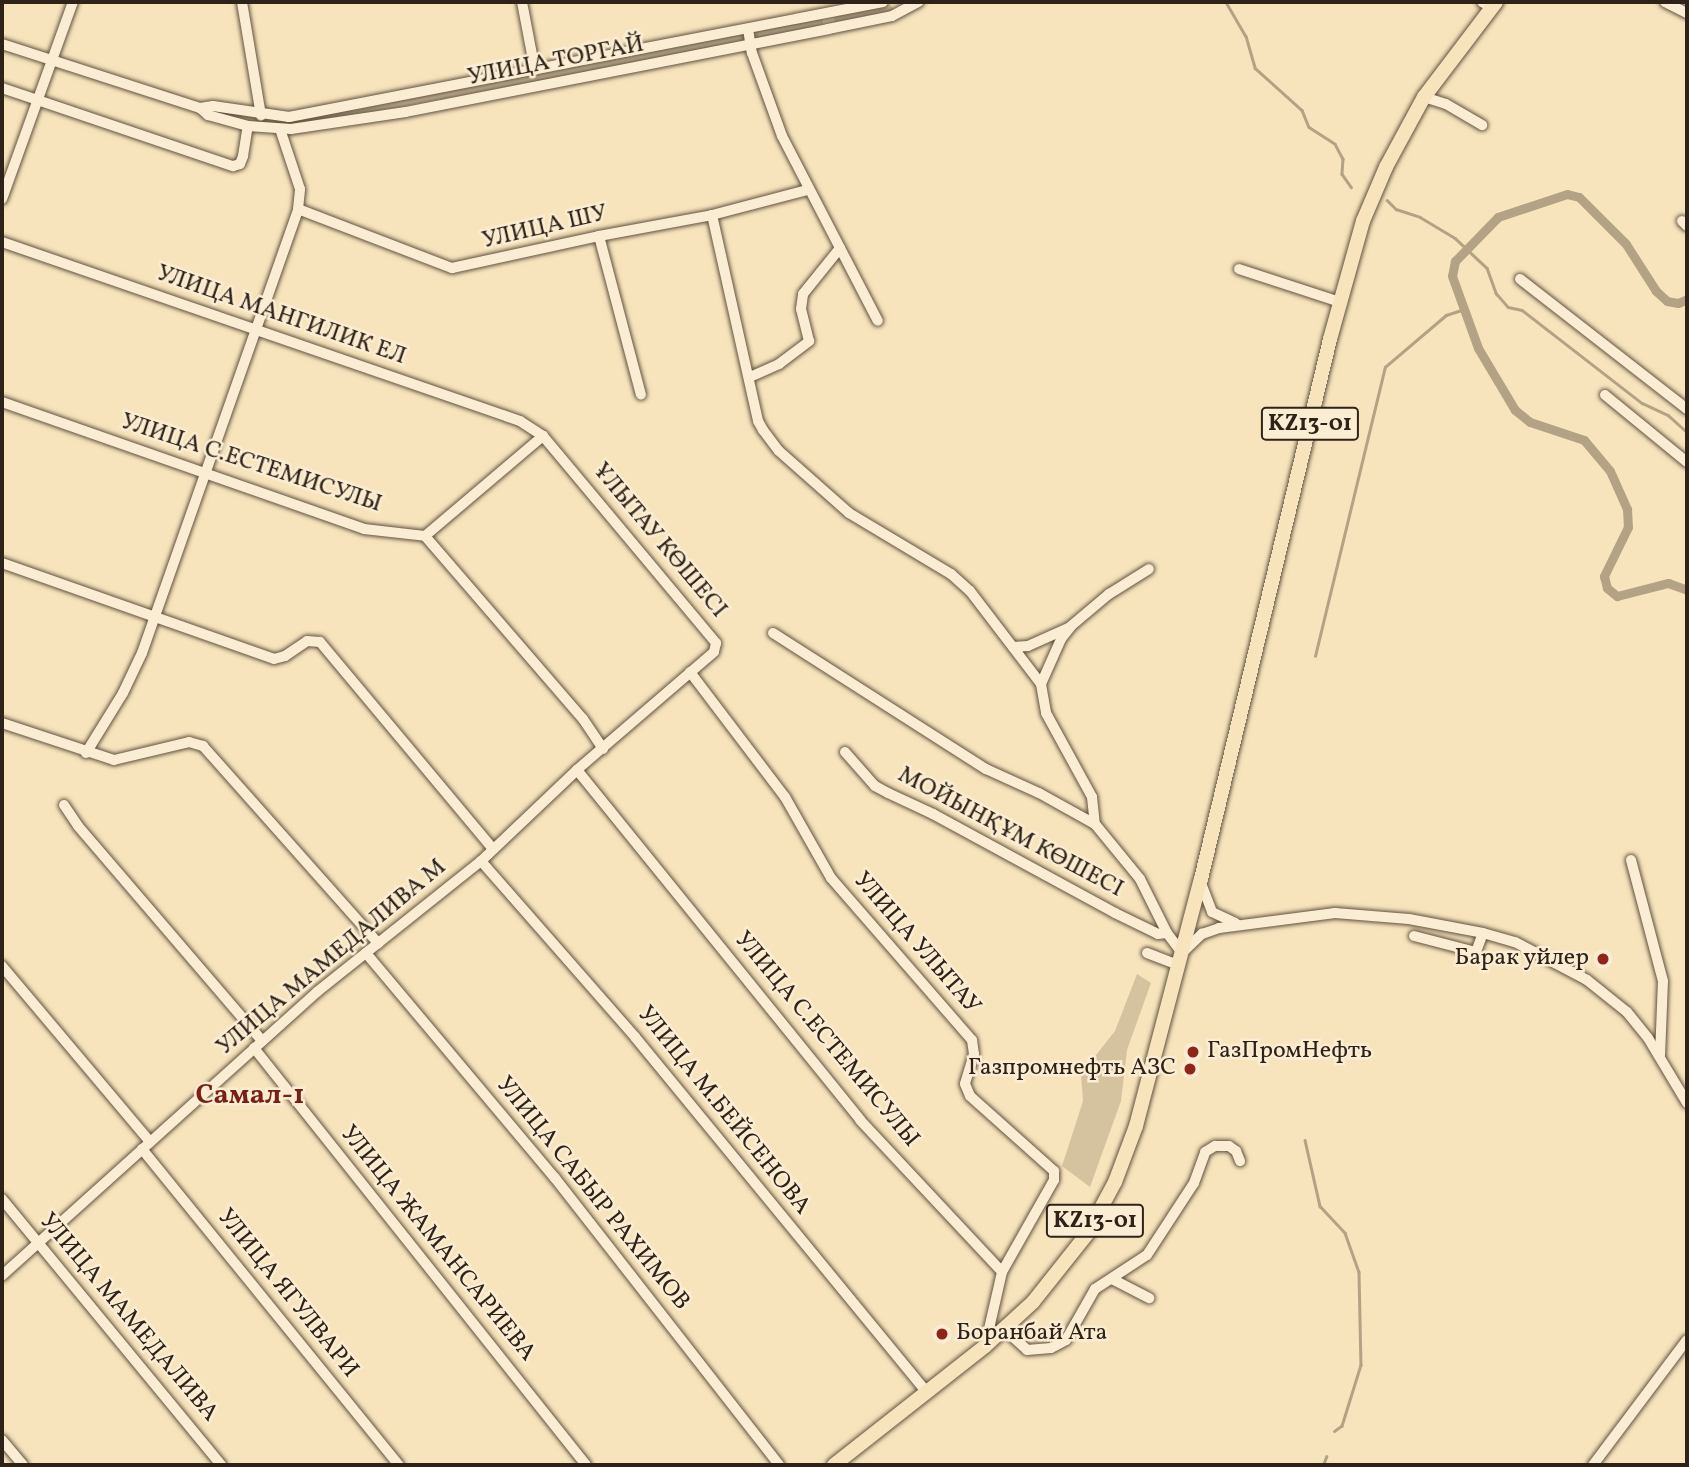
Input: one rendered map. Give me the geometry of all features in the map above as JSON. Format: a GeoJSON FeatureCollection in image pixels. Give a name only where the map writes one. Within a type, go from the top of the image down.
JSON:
{"type":"FeatureCollection","features":[{"type":"Feature","properties":{"kind":"highway","name":"KZ13-01"},"geometry":{"type":"LineString","coordinates":[[834,1465],[1004,1329],[1070,1259],[1115,1182],[1136,1126],[1180,959],[1340,302],[1374,194],[1424,97],[1490,4]]}},
{"type":"Feature","properties":{"kind":"street"},"geometry":{"type":"LineString","coordinates":[[2,199],[73,2]]}},
{"type":"Feature","properties":{"kind":"street"},"geometry":{"type":"LineString","coordinates":[[242,2],[261,115]]}},
{"type":"Feature","properties":{"kind":"street"},"geometry":{"type":"LineString","coordinates":[[522,2],[535,70]]}},
{"type":"Feature","properties":{"kind":"street","name":"УЛИЦА ТОРГАЙ"},"geometry":{"type":"LineString","coordinates":[[5,43],[200,107],[213,106],[289,117],[748,29],[827,7],[883,2]]}},
{"type":"Feature","properties":{"kind":"street","name":"УЛИЦА ТОРГАЙ"},"geometry":{"type":"LineString","coordinates":[[200,107],[208,115],[248,126],[303,128],[406,112],[751,45],[892,16],[918,2]]}},
{"type":"Feature","properties":{"kind":"street"},"geometry":{"type":"LineString","coordinates":[[1665,2],[1687,13]]}},
{"type":"Feature","properties":{"kind":"street"},"geometry":{"type":"LineString","coordinates":[[827,7],[828,29]]}},
{"type":"Feature","properties":{"kind":"street"},"geometry":{"type":"LineString","coordinates":[[748,29],[764,91],[807,190],[878,321]]}},
{"type":"Feature","properties":{"kind":"street"},"geometry":{"type":"LineString","coordinates":[[2,88],[233,166],[240,164],[248,126]]}},
{"type":"Feature","properties":{"kind":"street"},"geometry":{"type":"LineString","coordinates":[[1424,97],[1446,104],[1482,125]]}},
{"type":"Feature","properties":{"kind":"street"},"geometry":{"type":"LineString","coordinates":[[86,753],[123,693],[155,616],[298,209],[300,189],[280,129]]}},
{"type":"Feature","properties":{"kind":"street","name":"УЛИЦА ШУ"},"geometry":{"type":"LineString","coordinates":[[298,209],[452,268],[712,215],[807,190]]}},
{"type":"Feature","properties":{"kind":"street","name":"МОЙЫНҚҰМ КӨШЕСІ"},"geometry":{"type":"LineString","coordinates":[[712,215],[758,421],[779,450],[849,513],[962,582],[1013,647],[1041,684],[1046,713],[1092,797],[1095,824],[1140,879],[1180,959]]}},
{"type":"Feature","properties":{"kind":"street"},"geometry":{"type":"LineString","coordinates":[[599,236],[641,395]]}},
{"type":"Feature","properties":{"kind":"street","name":"УЛИЦА МАНГИЛИК ЕЛ"},"geometry":{"type":"LineString","coordinates":[[2,242],[507,416],[543,436]]}},
{"type":"Feature","properties":{"kind":"street"},"geometry":{"type":"LineString","coordinates":[[750,377],[779,365],[809,341],[801,309],[803,294],[840,248]]}},
{"type":"Feature","properties":{"kind":"street"},"geometry":{"type":"LineString","coordinates":[[1239,269],[1340,302]]}},
{"type":"Feature","properties":{"kind":"street"},"geometry":{"type":"LineString","coordinates":[[1520,279],[1687,409]]}},
{"type":"Feature","properties":{"kind":"street"},"geometry":{"type":"LineString","coordinates":[[1605,395],[1687,462]]}},
{"type":"Feature","properties":{"kind":"street","name":"УЛИЦА С.ЕСТЕМИСУЛЫ"},"geometry":{"type":"LineString","coordinates":[[2,402],[364,529],[425,536]]}},
{"type":"Feature","properties":{"kind":"street"},"geometry":{"type":"LineString","coordinates":[[543,436],[425,536],[583,719],[603,749]]}},
{"type":"Feature","properties":{"kind":"street","name":"ҰЛЫТАУ КӨШЕСІ"},"geometry":{"type":"LineString","coordinates":[[543,436],[713,638],[714,652],[690,672]]}},
{"type":"Feature","properties":{"kind":"street"},"geometry":{"type":"LineString","coordinates":[[2,563],[274,659],[285,656],[307,641],[320,642],[494,849]]}},
{"type":"Feature","properties":{"kind":"street"},"geometry":{"type":"LineString","coordinates":[[1013,647],[1028,646],[1071,626],[1109,594],[1149,569]]}},
{"type":"Feature","properties":{"kind":"street"},"geometry":{"type":"LineString","coordinates":[[1041,684],[1053,655],[1071,626]]}},
{"type":"Feature","properties":{"kind":"street"},"geometry":{"type":"LineString","coordinates":[[773,633],[986,769],[1095,824]]}},
{"type":"Feature","properties":{"kind":"street","name":"УЛИЦА МАМЕДАЛИВА М"},"geometry":{"type":"LineString","coordinates":[[2,1276],[258,1045],[378,943],[481,862],[577,770],[690,672]]}},
{"type":"Feature","properties":{"kind":"street","name":"УЛИЦА УЛЫТАУ"},"geometry":{"type":"LineString","coordinates":[[690,672],[785,797],[831,878],[972,1040],[974,1054],[965,1084],[970,1096],[1054,1171],[1054,1180],[1002,1272]]}},
{"type":"Feature","properties":{"kind":"street"},"geometry":{"type":"LineString","coordinates":[[2,723],[86,753],[124,760],[189,742],[203,746],[378,943]]}},
{"type":"Feature","properties":{"kind":"street","name":"МОЙЫНҚҰМ КӨШЕСІ"},"geometry":{"type":"LineString","coordinates":[[845,752],[875,786],[933,814],[1115,913],[1158,934],[1167,933]]}},
{"type":"Feature","properties":{"kind":"street","name":"УЛИЦА С.ЕСТЕМИСУЛЫ"},"geometry":{"type":"LineString","coordinates":[[577,770],[860,1120],[1002,1272]]}},
{"type":"Feature","properties":{"kind":"street","name":"УЛИЦА ЖАМАНСАРИЕВА"},"geometry":{"type":"LineString","coordinates":[[65,806],[78,826],[258,1045],[586,1465]]}},
{"type":"Feature","properties":{"kind":"street"},"geometry":{"type":"LineString","coordinates":[[1631,860],[1663,981],[1660,1055]]}},
{"type":"Feature","properties":{"kind":"street","name":"УЛИЦА М.БЕЙСЕНОВА"},"geometry":{"type":"LineString","coordinates":[[481,862],[628,1028],[927,1393]]}},
{"type":"Feature","properties":{"kind":"street"},"geometry":{"type":"LineString","coordinates":[[1200,879],[1212,912],[1240,924]]}},
{"type":"Feature","properties":{"kind":"street"},"geometry":{"type":"LineString","coordinates":[[1147,953],[1180,959],[1202,934],[1240,924],[1316,914],[1364,913],[1483,933],[1515,942],[1587,980],[1628,1012],[1660,1055],[1687,1103]]}},
{"type":"Feature","properties":{"kind":"street"},"geometry":{"type":"LineString","coordinates":[[1414,936],[1476,952],[1483,933]]}},
{"type":"Feature","properties":{"kind":"street","name":"УЛИЦА САБЫР РАХИМОВ"},"geometry":{"type":"LineString","coordinates":[[366,953],[555,1178],[779,1465]]}},
{"type":"Feature","properties":{"kind":"street","name":"УЛИЦА ЯГУЛВАРИ"},"geometry":{"type":"LineString","coordinates":[[2,966],[399,1465]]}},
{"type":"Feature","properties":{"kind":"street"},"geometry":{"type":"LineString","coordinates":[[1004,1329],[1027,1350],[1037,1353],[1066,1340],[1080,1320],[1090,1295],[1147,1255],[1194,1183],[1202,1157],[1208,1149],[1229,1146],[1236,1151],[1240,1161]]}},
{"type":"Feature","properties":{"kind":"street","name":"УЛИЦА МАМЕДАЛИВА"},"geometry":{"type":"LineString","coordinates":[[2,1199],[221,1465]]}},
{"type":"Feature","properties":{"kind":"street"},"geometry":{"type":"LineString","coordinates":[[985,1346],[1002,1272]]}},
{"type":"Feature","properties":{"kind":"street"},"geometry":{"type":"LineString","coordinates":[[1112,1279],[1149,1298]]}},
{"type":"Feature","properties":{"kind":"street"},"geometry":{"type":"LineString","coordinates":[[1594,1465],[1687,1340]]}},
{"type":"Feature","properties":{"kind":"street"},"geometry":{"type":"LineString","coordinates":[[2,1440],[23,1465]]}},
{"type":"Feature","properties":{"kind":"shaded area"},"geometry":{"type":"Polygon","coordinates":[[[890,5],[894,10],[835,22],[834,17],[890,5]]]}},
{"type":"Feature","properties":{"kind":"shaded area"},"geometry":{"type":"Polygon","coordinates":[[[823,18],[823,24],[757,40],[756,32],[823,18]]]}},
{"type":"Feature","properties":{"kind":"shaded area"},"geometry":{"type":"Polygon","coordinates":[[[743,34],[745,42],[302,125],[277,125],[216,111],[278,122],[301,120],[743,34]]]}},
{"type":"Feature","properties":{"kind":"shaded area"},"geometry":{"type":"Polygon","coordinates":[[[1137,974],[1151,983],[1127,1050],[1121,1101],[1090,1187],[1062,1166],[1083,1101],[1081,1074],[1115,1031],[1137,974]]]}},
{"type":"Feature","properties":{"kind":"waterway"},"geometry":{"type":"LineString","coordinates":[[1226,2],[1246,36],[1255,68],[1302,110],[1309,127],[1335,144],[1343,159],[1342,174],[1351,187]]}},
{"type":"Feature","properties":{"kind":"waterway"},"geometry":{"type":"LineString","coordinates":[[1687,299],[1678,303],[1667,301],[1656,291],[1626,244],[1579,197],[1567,194],[1498,217],[1455,261],[1452,276],[1478,348],[1515,410],[1530,422],[1584,440],[1610,471],[1627,509],[1628,527],[1604,576],[1607,588],[1617,596],[1668,583],[1687,590]]}},
{"type":"Feature","properties":{"kind":"waterway"},"geometry":{"type":"LineString","coordinates":[[1387,200],[1396,209],[1420,217],[1455,238],[1487,268],[1496,293],[1508,307],[1522,310],[1642,403],[1668,415],[1687,432]]}},
{"type":"Feature","properties":{"kind":"waterway"},"geometry":{"type":"LineString","coordinates":[[1315,656],[1385,367],[1446,315],[1464,309]]}},
{"type":"Feature","properties":{"kind":"waterway"},"geometry":{"type":"LineString","coordinates":[[1305,1140],[1320,1206],[1345,1233],[1359,1272],[1361,1365],[1342,1426],[1335,1431]]}},
{"type":"Feature","properties":{"kind":"waterway"},"geometry":{"type":"LineString","coordinates":[[1323,1465],[1326,1457]]}},
{"type":"Feature","properties":{"kind":"place","name":"Барак уйлер"},"geometry":{"type":"Point","coordinates":[1603,959]}},
{"type":"Feature","properties":{"kind":"place","name":"ГазПромНефть"},"geometry":{"type":"Point","coordinates":[1193,1052]}},
{"type":"Feature","properties":{"kind":"place","name":"Газпромнефть АЗС"},"geometry":{"type":"Point","coordinates":[1190,1069]}},
{"type":"Feature","properties":{"kind":"place","name":"Боранбай Ата"},"geometry":{"type":"Point","coordinates":[942,1334]}},
{"type":"Feature","properties":{"kind":"district","name":"Самал-1"},"geometry":{"type":"Point","coordinates":[250,1096]}}]}
